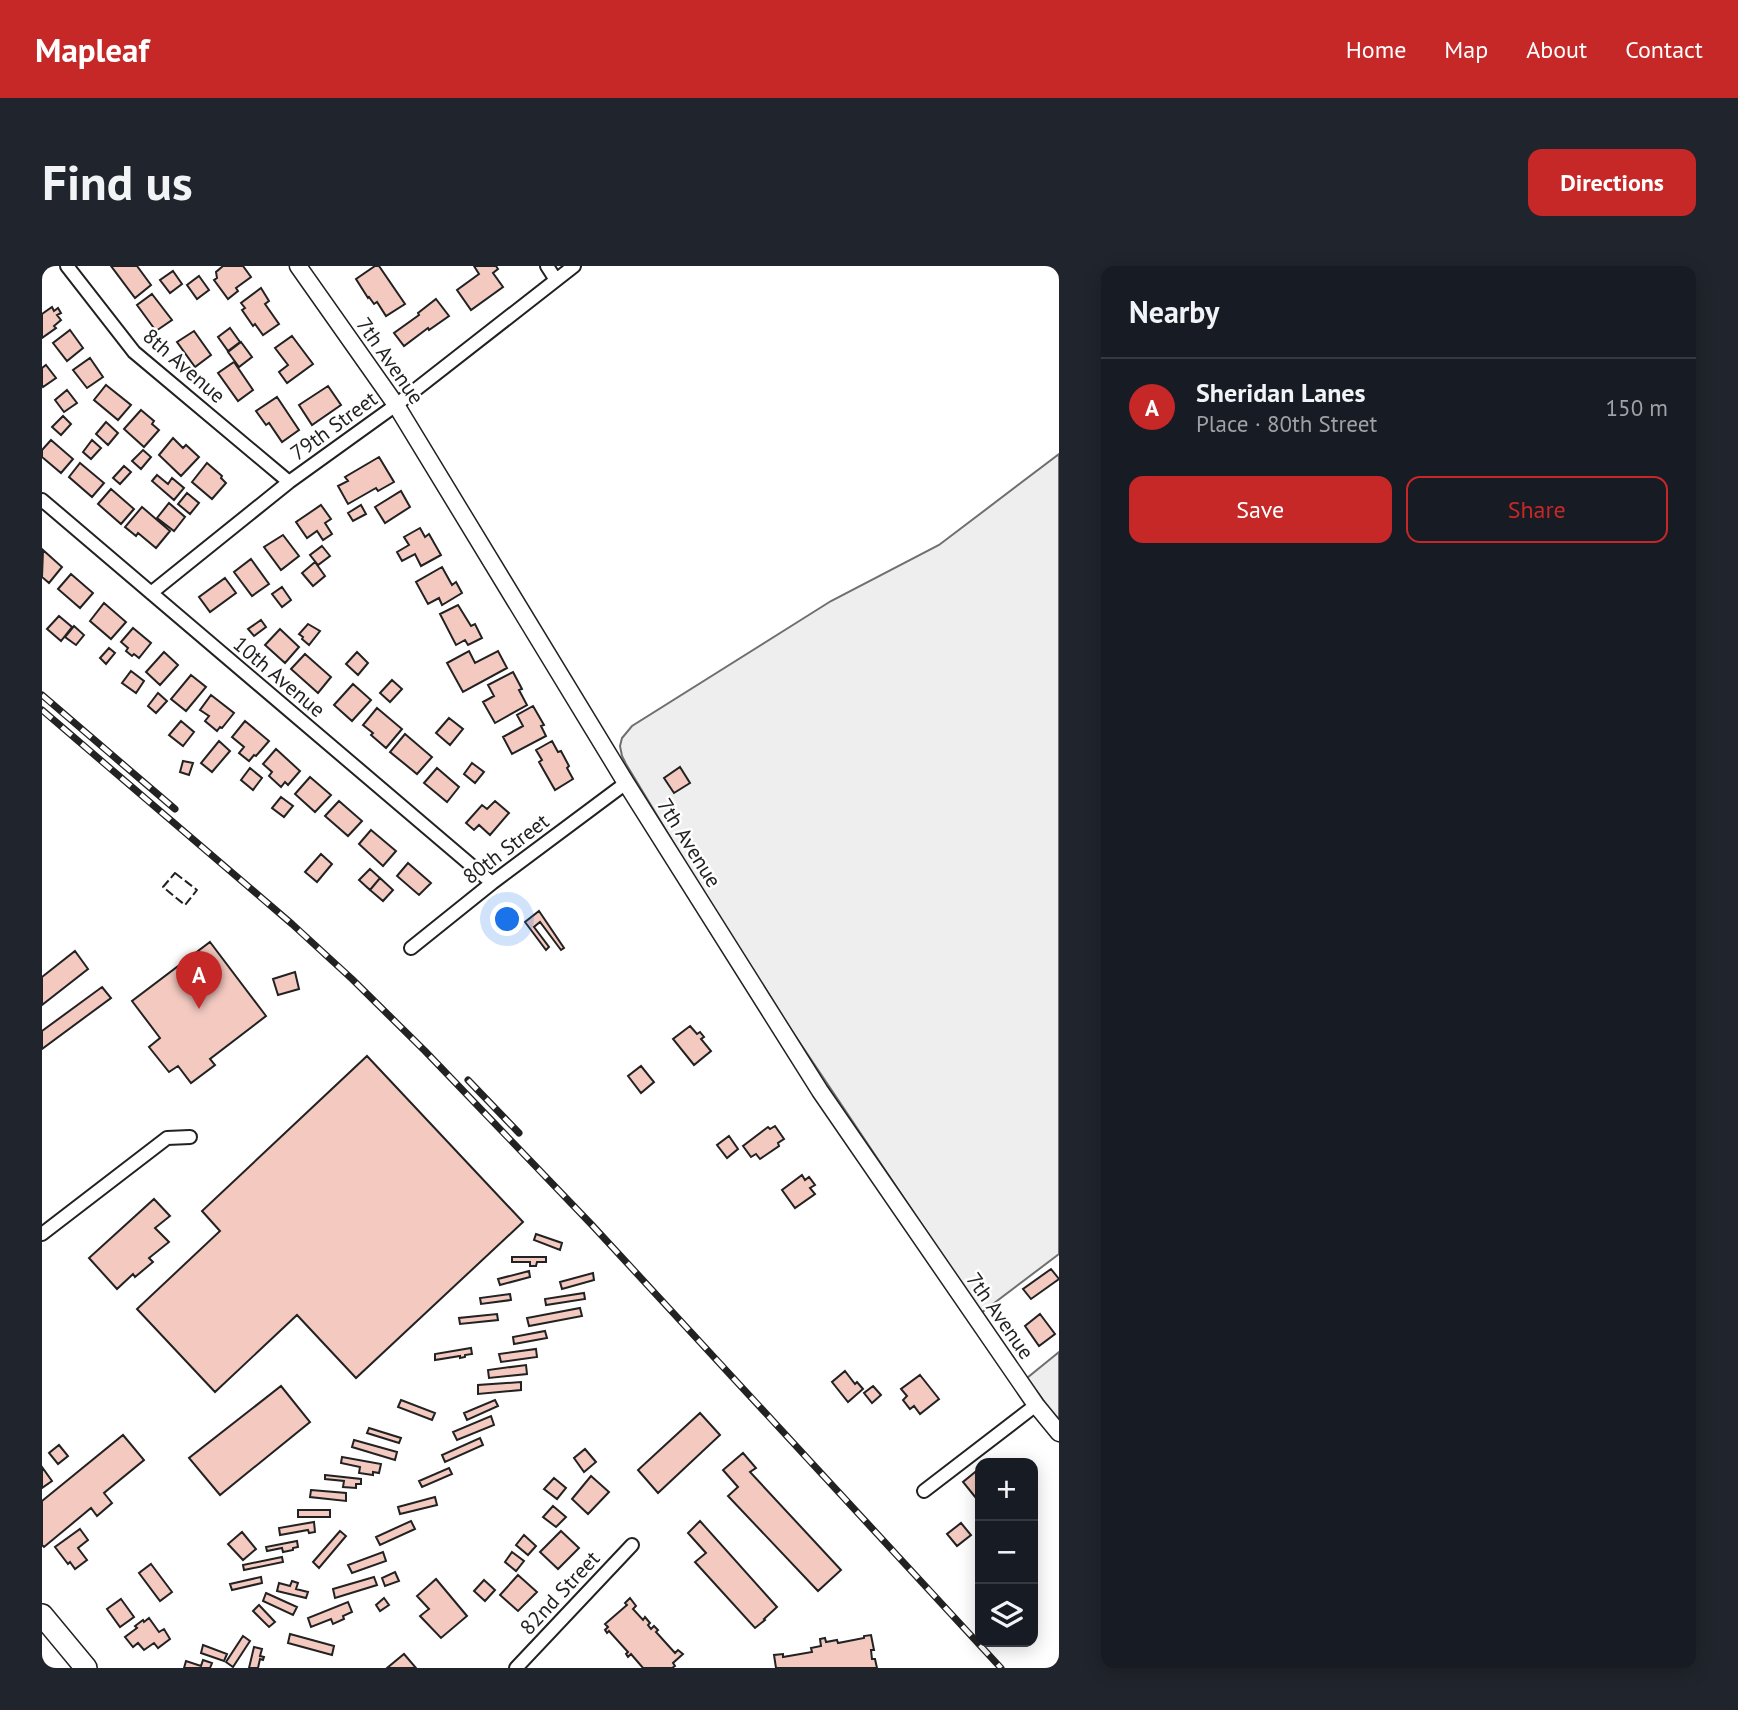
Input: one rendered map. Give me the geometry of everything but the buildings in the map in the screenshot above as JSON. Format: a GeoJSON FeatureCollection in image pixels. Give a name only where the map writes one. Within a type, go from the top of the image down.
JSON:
{"type":"FeatureCollection","features":[{"type":"Feature","properties":{"kind":"main road"},"geometry":{"type":"LineString","coordinates":[[42,1615],[86,1668]]}},
{"type":"Feature","properties":{"kind":"street","name":"8th Avenue"},"geometry":{"type":"LineString","coordinates":[[67,266],[134,352],[289,482]]}},
{"type":"Feature","properties":{"kind":"street","name":"7th Avenue"},"geometry":{"type":"LineString","coordinates":[[298,266],[396,405],[626,783],[820,1091],[1036,1405],[1059,1433]]}},
{"type":"Feature","properties":{"kind":"street"},"geometry":{"type":"LineString","coordinates":[[547,266],[556,280]]}},
{"type":"Feature","properties":{"kind":"street","name":"79th Street"},"geometry":{"type":"LineString","coordinates":[[150,593],[289,482],[396,405],[574,266]]}},
{"type":"Feature","properties":{"kind":"street","name":"10th Avenue"},"geometry":{"type":"LineString","coordinates":[[42,500],[492,883]]}},
{"type":"Feature","properties":{"kind":"street","name":"80th Street"},"geometry":{"type":"LineString","coordinates":[[411,948],[492,883],[626,783]]}},
{"type":"Feature","properties":{"kind":"street"},"geometry":{"type":"LineString","coordinates":[[42,1234],[167,1138],[190,1137]]}},
{"type":"Feature","properties":{"kind":"street"},"geometry":{"type":"LineString","coordinates":[[924,1491],[1036,1405]]}},
{"type":"Feature","properties":{"kind":"street","name":"82nd Street"},"geometry":{"type":"LineString","coordinates":[[516,1668],[632,1545]]}},
{"type":"Feature","properties":{"kind":"shaded area"},"geometry":{"type":"Polygon","coordinates":[[[1059,454],[1059,1254],[981,1313],[745,961],[626,764],[620,746],[622,738],[632,726],[831,601],[939,545],[1059,454]]]}},
{"type":"Feature","properties":{"kind":"shaded area"},"geometry":{"type":"Polygon","coordinates":[[[1059,1352],[1059,1422],[1027,1378],[1059,1352]]]}},
{"type":"Feature","properties":{"kind":"railway"},"geometry":{"type":"LineString","coordinates":[[42,695],[175,809]]}},
{"type":"Feature","properties":{"kind":"railway"},"geometry":{"type":"LineString","coordinates":[[42,710],[292,924],[425,1051],[592,1225],[1001,1668]]}},
{"type":"Feature","properties":{"kind":"railway"},"geometry":{"type":"LineString","coordinates":[[468,1080],[519,1133]]}},
{"type":"Feature","properties":{"kind":"fence"},"geometry":{"type":"LineString","coordinates":[[175,873],[197,890],[185,905],[163,887],[175,873]]}},
{"type":"Feature","properties":{"kind":"place","name":"Sheridan Lanes"},"geometry":{"type":"Point","coordinates":[199,1009]}}]}
